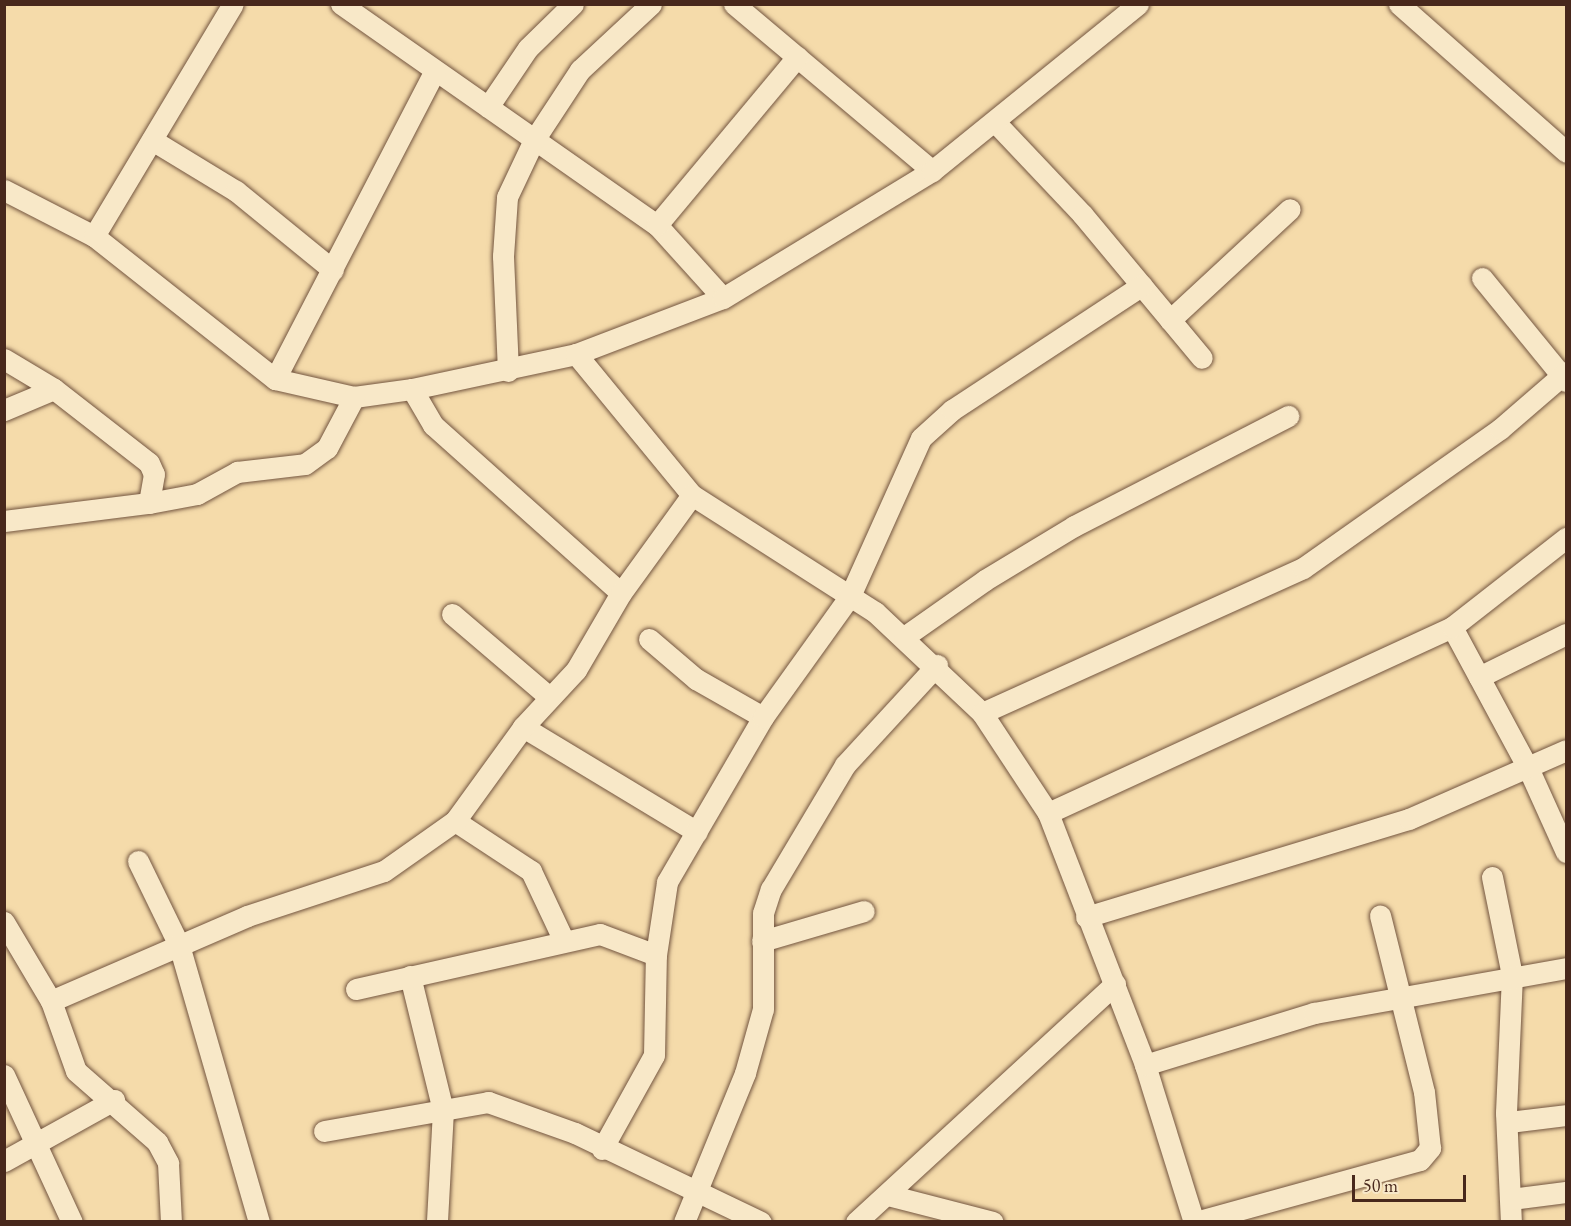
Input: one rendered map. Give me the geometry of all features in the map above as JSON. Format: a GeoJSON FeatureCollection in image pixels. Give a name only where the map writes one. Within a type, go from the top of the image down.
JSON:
{"type":"FeatureCollection","features":[{"type":"Feature","properties":{"kind":"street"},"geometry":{"type":"LineString","coordinates":[[94,236],[233,4]]}},
{"type":"Feature","properties":{"kind":"street"},"geometry":{"type":"LineString","coordinates":[[488,107],[528,48],[573,4]]}},
{"type":"Feature","properties":{"kind":"street"},"geometry":{"type":"LineString","coordinates":[[508,371],[503,256],[507,197],[534,140],[580,70],[651,4]]}},
{"type":"Feature","properties":{"kind":"street"},"geometry":{"type":"LineString","coordinates":[[734,4],[932,171]]}},
{"type":"Feature","properties":{"kind":"street"},"geometry":{"type":"LineString","coordinates":[[4,190],[94,236],[275,379],[354,397],[412,389],[508,371],[576,354],[723,298],[932,171],[1138,4]]}},
{"type":"Feature","properties":{"kind":"street"},"geometry":{"type":"LineString","coordinates":[[1399,4],[1566,152]]}},
{"type":"Feature","properties":{"kind":"street"},"geometry":{"type":"LineString","coordinates":[[346,6],[434,72],[657,225],[723,298]]}},
{"type":"Feature","properties":{"kind":"street"},"geometry":{"type":"LineString","coordinates":[[657,225],[796,57]]}},
{"type":"Feature","properties":{"kind":"street"},"geometry":{"type":"LineString","coordinates":[[275,379],[434,72]]}},
{"type":"Feature","properties":{"kind":"street"},"geometry":{"type":"LineString","coordinates":[[995,122],[1142,285],[1202,358]]}},
{"type":"Feature","properties":{"kind":"street"},"geometry":{"type":"LineString","coordinates":[[152,140],[237,191],[333,270]]}},
{"type":"Feature","properties":{"kind":"street"},"geometry":{"type":"LineString","coordinates":[[1170,320],[1290,209]]}},
{"type":"Feature","properties":{"kind":"street"},"geometry":{"type":"LineString","coordinates":[[982,713],[1303,568],[1491,436],[1565,376],[1482,278]]}},
{"type":"Feature","properties":{"kind":"street"},"geometry":{"type":"LineString","coordinates":[[602,1149],[654,1055],[656,955],[667,882],[763,717],[850,596],[921,438],[952,410],[1142,285]]}},
{"type":"Feature","properties":{"kind":"street"},"geometry":{"type":"LineString","coordinates":[[576,354],[692,495],[850,596],[936,665],[982,713],[1048,813],[1086,917],[1115,984],[1145,1065],[1194,1221],[1420,1160],[1430,1148],[1430,1126],[1380,915]]}},
{"type":"Feature","properties":{"kind":"street"},"geometry":{"type":"LineString","coordinates":[[4,359],[54,389],[149,463],[154,474],[149,503]]}},
{"type":"Feature","properties":{"kind":"street"},"geometry":{"type":"LineString","coordinates":[[4,410],[54,389]]}},
{"type":"Feature","properties":{"kind":"street"},"geometry":{"type":"LineString","coordinates":[[412,389],[433,424],[621,593]]}},
{"type":"Feature","properties":{"kind":"street"},"geometry":{"type":"LineString","coordinates":[[4,521],[149,503],[197,494],[237,472],[317,459],[354,397]]}},
{"type":"Feature","properties":{"kind":"street"},"geometry":{"type":"LineString","coordinates":[[904,638],[984,580],[1074,526],[1288,417]]}},
{"type":"Feature","properties":{"kind":"street"},"geometry":{"type":"LineString","coordinates":[[51,1001],[179,945],[384,871],[455,821],[523,727],[548,696],[576,670],[621,593],[692,495]]}},
{"type":"Feature","properties":{"kind":"street"},"geometry":{"type":"LineString","coordinates":[[1048,813],[1452,627],[1566,538]]}},
{"type":"Feature","properties":{"kind":"street"},"geometry":{"type":"LineString","coordinates":[[452,614],[548,696]]}},
{"type":"Feature","properties":{"kind":"street"},"geometry":{"type":"LineString","coordinates":[[1452,627],[1529,770],[1566,852]]}},
{"type":"Feature","properties":{"kind":"street"},"geometry":{"type":"LineString","coordinates":[[1479,677],[1566,634]]}},
{"type":"Feature","properties":{"kind":"street"},"geometry":{"type":"LineString","coordinates":[[649,639],[696,679],[763,717]]}},
{"type":"Feature","properties":{"kind":"street"},"geometry":{"type":"LineString","coordinates":[[684,1221],[697,1196],[745,1073],[763,1009],[763,913],[771,888],[845,765],[936,665]]}},
{"type":"Feature","properties":{"kind":"street"},"geometry":{"type":"LineString","coordinates":[[523,727],[697,832]]}},
{"type":"Feature","properties":{"kind":"street"},"geometry":{"type":"LineString","coordinates":[[1086,917],[1409,819],[1529,770],[1566,750]]}},
{"type":"Feature","properties":{"kind":"street"},"geometry":{"type":"LineString","coordinates":[[455,821],[531,871],[563,939]]}},
{"type":"Feature","properties":{"kind":"street"},"geometry":{"type":"LineString","coordinates":[[138,861],[179,945],[259,1221]]}},
{"type":"Feature","properties":{"kind":"street"},"geometry":{"type":"LineString","coordinates":[[1492,877],[1512,975],[1509,1122],[1511,1221]]}},
{"type":"Feature","properties":{"kind":"street"},"geometry":{"type":"LineString","coordinates":[[762,941],[864,911]]}},
{"type":"Feature","properties":{"kind":"street"},"geometry":{"type":"LineString","coordinates":[[5,925],[51,1001],[76,1071],[114,1100],[157,1142],[168,1163],[171,1221]]}},
{"type":"Feature","properties":{"kind":"street"},"geometry":{"type":"LineString","coordinates":[[356,989],[563,939],[600,934],[656,955]]}},
{"type":"Feature","properties":{"kind":"street"},"geometry":{"type":"LineString","coordinates":[[1145,1065],[1314,1013],[1512,975],[1566,968]]}},
{"type":"Feature","properties":{"kind":"street"},"geometry":{"type":"LineString","coordinates":[[410,976],[442,1110],[436,1221]]}},
{"type":"Feature","properties":{"kind":"street"},"geometry":{"type":"LineString","coordinates":[[856,1221],[888,1195],[1115,984]]}},
{"type":"Feature","properties":{"kind":"street"},"geometry":{"type":"LineString","coordinates":[[4,1076],[38,1143],[72,1221]]}},
{"type":"Feature","properties":{"kind":"street"},"geometry":{"type":"LineString","coordinates":[[4,1161],[114,1100]]}},
{"type":"Feature","properties":{"kind":"street"},"geometry":{"type":"LineString","coordinates":[[324,1131],[488,1102],[518,1109],[697,1196],[761,1221]]}},
{"type":"Feature","properties":{"kind":"street"},"geometry":{"type":"LineString","coordinates":[[1509,1122],[1566,1115]]}},
{"type":"Feature","properties":{"kind":"street"},"geometry":{"type":"LineString","coordinates":[[1511,1199],[1566,1192]]}},
{"type":"Feature","properties":{"kind":"street"},"geometry":{"type":"LineString","coordinates":[[888,1195],[993,1221]]}}]}
